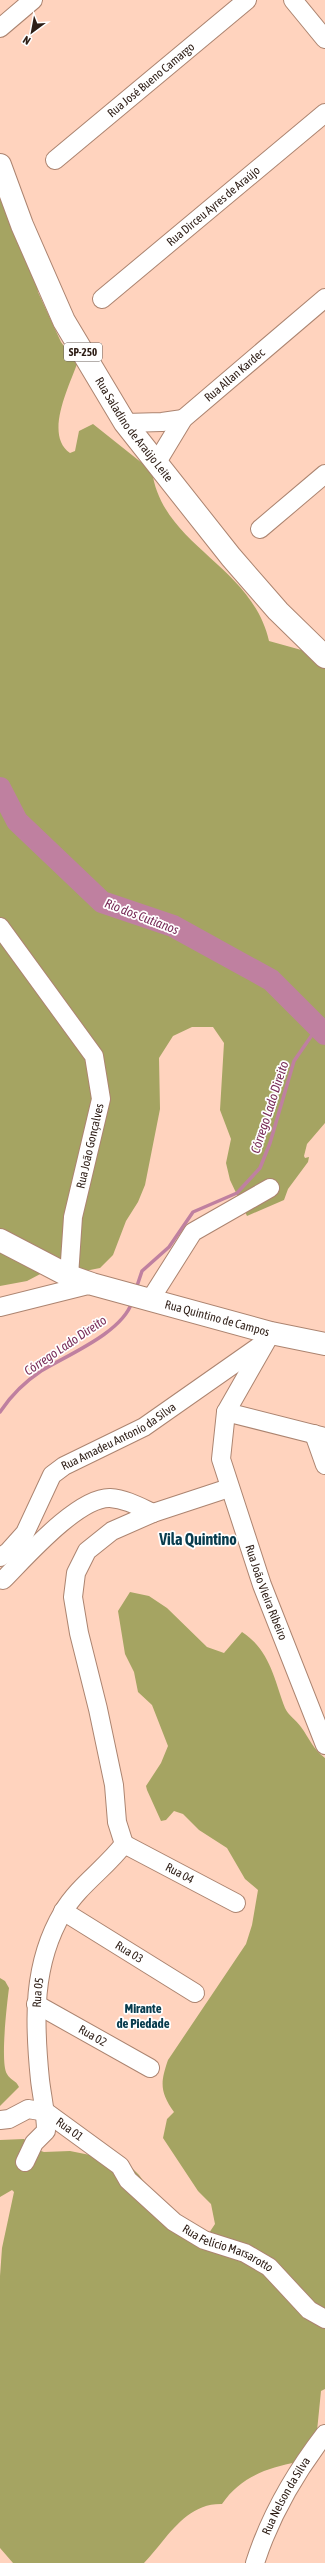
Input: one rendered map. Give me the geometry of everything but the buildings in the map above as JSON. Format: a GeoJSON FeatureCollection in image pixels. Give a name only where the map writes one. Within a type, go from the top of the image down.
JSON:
{"type":"FeatureCollection","features":[{"type":"Feature","properties":{"kind":"main road","name":"Rua Saladino de Araújo Leite"},"geometry":{"type":"LineString","coordinates":[[0,165],[22,225],[64,321],[125,423],[231,557],[278,611],[325,657]]}},
{"type":"Feature","properties":{"kind":"main road","name":"Rua Quintino de Campos"},"geometry":{"type":"LineString","coordinates":[[0,1240],[68,1276],[148,1299],[268,1337],[325,1344]]}},
{"type":"Feature","properties":{"kind":"street"},"geometry":{"type":"LineString","coordinates":[[0,28],[33,0]]}},
{"type":"Feature","properties":{"kind":"street","name":"Rua José Bueno Camargo"},"geometry":{"type":"LineString","coordinates":[[56,160],[246,0]]}},
{"type":"Feature","properties":{"kind":"street"},"geometry":{"type":"LineString","coordinates":[[292,0],[325,38]]}},
{"type":"Feature","properties":{"kind":"street","name":"Rua Dirceu Ayres de Araújo"},"geometry":{"type":"LineString","coordinates":[[102,299],[325,113]]}},
{"type":"Feature","properties":{"kind":"street","name":"Rua Allan Kardec"},"geometry":{"type":"LineString","coordinates":[[157,462],[183,418],[325,298]]}},
{"type":"Feature","properties":{"kind":"street"},"geometry":{"type":"LineString","coordinates":[[125,423],[162,422],[183,418]]}},
{"type":"Feature","properties":{"kind":"street"},"geometry":{"type":"LineString","coordinates":[[260,529],[325,474]]}},
{"type":"Feature","properties":{"kind":"street","name":"Rua João Gonçalves"},"geometry":{"type":"LineString","coordinates":[[0,927],[94,1056],[101,1099],[73,1217],[68,1276]]}},
{"type":"Feature","properties":{"kind":"street"},"geometry":{"type":"LineString","coordinates":[[148,1299],[193,1232],[270,1188]]}},
{"type":"Feature","properties":{"kind":"street"},"geometry":{"type":"LineString","coordinates":[[0,1307],[102,1286]]}},
{"type":"Feature","properties":{"kind":"street"},"geometry":{"type":"LineString","coordinates":[[268,1337],[226,1412],[320,1436],[325,1465]]}},
{"type":"Feature","properties":{"kind":"street","name":"Rua Amadeu Antonio da Silva"},"geometry":{"type":"LineString","coordinates":[[0,1557],[8,1552],[25,1533],[52,1475],[64,1466],[144,1427],[268,1337]]}},
{"type":"Feature","properties":{"kind":"street","name":"Rua João Vieira Ribeiro"},"geometry":{"type":"LineString","coordinates":[[226,1412],[221,1459],[229,1488],[262,1585],[325,1745]]}},
{"type":"Feature","properties":{"kind":"street"},"geometry":{"type":"LineString","coordinates":[[124,1844],[117,1822],[114,1785],[98,1710],[84,1661],[73,1597],[76,1573],[87,1551],[112,1531],[154,1513],[229,1488]]}},
{"type":"Feature","properties":{"kind":"street"},"geometry":{"type":"LineString","coordinates":[[3,1580],[59,1525],[85,1505],[109,1498],[129,1502],[154,1513]]}},
{"type":"Feature","properties":{"kind":"street","name":"Rua 04"},"geometry":{"type":"LineString","coordinates":[[124,1844],[236,1903]]}},
{"type":"Feature","properties":{"kind":"street","name":"Rua 05"},"geometry":{"type":"LineString","coordinates":[[25,2162],[34,2143],[46,2131],[46,2112],[40,2080],[36,2004],[38,1977],[46,1946],[63,1911],[110,1863],[124,1844]]}},
{"type":"Feature","properties":{"kind":"street","name":"Rua 03"},"geometry":{"type":"LineString","coordinates":[[63,1911],[195,1993]]}},
{"type":"Feature","properties":{"kind":"street","name":"Rua 02"},"geometry":{"type":"LineString","coordinates":[[36,2004],[150,2068]]}},
{"type":"Feature","properties":{"kind":"street","name":"Rua 01"},"geometry":{"type":"LineString","coordinates":[[0,2120],[9,2119],[28,2109],[46,2112],[120,2166],[128,2180]]}},
{"type":"Feature","properties":{"kind":"street","name":"Rua Felício Marsarotto"},"geometry":{"type":"LineString","coordinates":[[128,2180],[174,2222],[204,2240],[245,2253],[269,2267],[309,2310],[325,2319]]}},
{"type":"Feature","properties":{"kind":"street","name":"Rua Nelson da Silva"},"geometry":{"type":"LineString","coordinates":[[255,2563],[282,2500],[304,2461],[324,2438]]}},
{"type":"Feature","properties":{"kind":"shaded area"},"geometry":{"type":"Polygon","coordinates":[[[0,168],[31,241],[38,292],[61,342],[77,364],[61,410],[59,435],[63,445],[70,453],[75,451],[79,431],[93,424],[152,471],[159,497],[172,519],[189,538],[245,593],[260,615],[269,641],[305,651],[325,663],[325,1123],[307,1144],[304,1156],[305,1158],[309,1157],[308,1162],[288,1189],[284,1200],[247,1216],[230,1180],[226,1163],[231,1139],[220,1110],[224,1043],[213,1027],[192,1027],[173,1036],[159,1058],[160,1109],[145,1185],[138,1202],[126,1221],[113,1255],[100,1268],[80,1272],[46,1271],[27,1281],[0,1286],[0,168]]]}},
{"type":"Feature","properties":{"kind":"shaded area"},"geometry":{"type":"Polygon","coordinates":[[[130,1592],[149,1596],[167,1608],[207,1647],[224,1653],[242,1632],[251,1639],[259,1647],[270,1666],[286,1711],[301,1727],[314,1747],[325,1758],[325,2389],[321,2391],[317,2431],[297,2462],[275,2467],[246,2480],[229,2495],[222,2504],[209,2505],[197,2509],[178,2524],[144,2563],[13,2563],[0,2548],[0,2276],[2,2248],[14,2192],[12,2190],[0,2197],[0,2140],[24,2139],[35,2149],[44,2152],[70,2151],[105,2158],[118,2154],[139,2175],[173,2222],[203,2242],[215,2224],[211,2204],[198,2191],[163,2138],[167,2119],[174,2112],[166,2099],[163,2081],[168,2060],[246,1944],[252,1925],[258,1890],[245,1879],[227,1848],[199,1830],[183,1814],[174,1811],[166,1820],[161,1821],[147,1790],[146,1786],[161,1763],[168,1746],[152,1705],[138,1692],[134,1672],[125,1654],[118,1611],[130,1592]]]}},
{"type":"Feature","properties":{"kind":"shaded area"},"geometry":{"type":"Polygon","coordinates":[[[0,1978],[5,1981],[9,1988],[4,2046],[5,2068],[8,2076],[19,2087],[0,2106],[0,1978]]]}},
{"type":"Feature","properties":{"kind":"waterway","name":"Rio dos Cutianos"},"geometry":{"type":"LineString","coordinates":[[0,788],[17,821],[102,902],[173,926],[271,980],[325,1034]]}},
{"type":"Feature","properties":{"kind":"waterway","name":"Córrego Lado Direito"},"geometry":{"type":"LineString","coordinates":[[136,1289],[142,1271],[169,1247],[193,1212],[237,1193],[260,1168],[270,1143],[294,1061],[312,1035],[320,1028]]}},
{"type":"Feature","properties":{"kind":"waterway","name":"Córrego Lado Direito"},"geometry":{"type":"LineString","coordinates":[[0,1412],[13,1395],[35,1375],[92,1342],[117,1324],[126,1313],[132,1302]]}},
{"type":"Feature","properties":{"kind":"district","name":"Vila Quintino"},"geometry":{"type":"Point","coordinates":[198,1539]}},
{"type":"Feature","properties":{"kind":"district","name":"Mirante de Piedade"},"geometry":{"type":"Point","coordinates":[143,2016]}}]}
